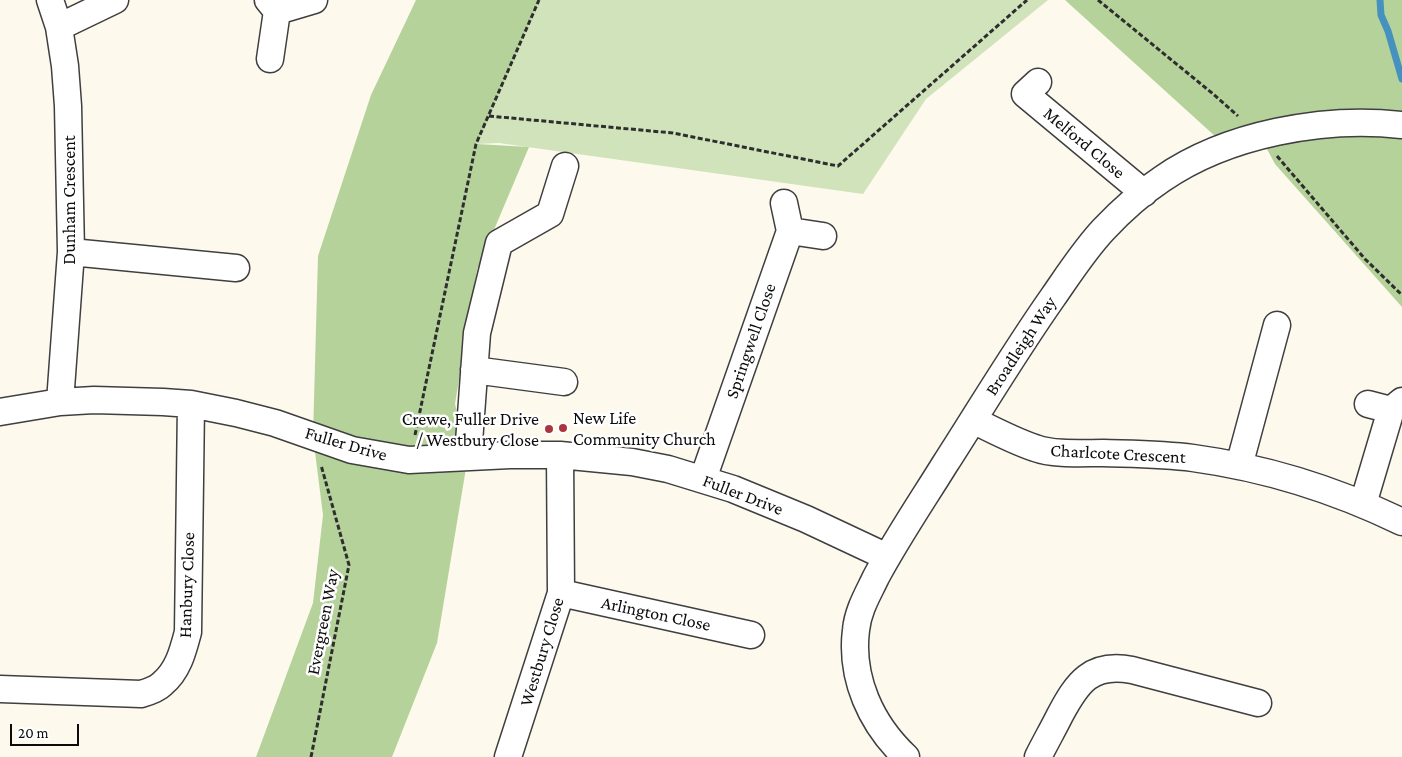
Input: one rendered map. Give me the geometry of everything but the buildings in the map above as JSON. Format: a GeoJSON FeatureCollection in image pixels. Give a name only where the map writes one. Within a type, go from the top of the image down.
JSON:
{"type":"FeatureCollection","features":[{"type":"Feature","properties":{"kind":"street","name":"Dunham Crescent"},"geometry":{"type":"LineString","coordinates":[[50,0],[59,27],[65,66],[68,106],[71,252],[60,402]]}},
{"type":"Feature","properties":{"kind":"street"},"geometry":{"type":"LineString","coordinates":[[59,27],[115,0]]}},
{"type":"Feature","properties":{"kind":"street"},"geometry":{"type":"LineString","coordinates":[[270,59],[273,5],[314,0]]}},
{"type":"Feature","properties":{"kind":"street","name":"Melford Close"},"geometry":{"type":"LineString","coordinates":[[1023,95],[1144,192]]}},
{"type":"Feature","properties":{"kind":"street","name":"Broadleigh Way"},"geometry":{"type":"LineString","coordinates":[[906,757],[894,746],[880,728],[862,691],[856,657],[856,630],[860,610],[887,557],[1031,329],[1104,229],[1144,192],[1164,178],[1194,161],[1227,147],[1260,136],[1323,124],[1402,125]]}},
{"type":"Feature","properties":{"kind":"street"},"geometry":{"type":"LineString","coordinates":[[468,456],[477,333],[499,243],[550,214],[565,166]]}},
{"type":"Feature","properties":{"kind":"street"},"geometry":{"type":"LineString","coordinates":[[784,203],[790,231],[823,236]]}},
{"type":"Feature","properties":{"kind":"street","name":"Springwell Close"},"geometry":{"type":"LineString","coordinates":[[703,479],[790,231]]}},
{"type":"Feature","properties":{"kind":"street"},"geometry":{"type":"LineString","coordinates":[[71,252],[236,268]]}},
{"type":"Feature","properties":{"kind":"street"},"geometry":{"type":"LineString","coordinates":[[1239,466],[1276,325]]}},
{"type":"Feature","properties":{"kind":"street"},"geometry":{"type":"LineString","coordinates":[[474,370],[564,382]]}},
{"type":"Feature","properties":{"kind":"street","name":"Fuller Drive"},"geometry":{"type":"LineString","coordinates":[[0,412],[60,402],[94,400],[191,404],[265,420],[352,450],[409,460],[468,456],[560,455],[632,462],[703,479],[733,489],[806,519],[887,557]]}},
{"type":"Feature","properties":{"kind":"street","name":"Hanbury Close"},"geometry":{"type":"LineString","coordinates":[[0,689],[141,694],[161,686],[170,675],[181,656],[188,632],[191,404]]}},
{"type":"Feature","properties":{"kind":"street"},"geometry":{"type":"LineString","coordinates":[[1363,504],[1387,405]]}},
{"type":"Feature","properties":{"kind":"street","name":"Charlcote Crescent"},"geometry":{"type":"LineString","coordinates":[[973,420],[1036,449],[1070,453],[1147,454],[1193,458],[1290,478],[1363,504],[1402,522]]}},
{"type":"Feature","properties":{"kind":"street","name":"Westbury Close"},"geometry":{"type":"LineString","coordinates":[[508,757],[561,593],[560,455]]}},
{"type":"Feature","properties":{"kind":"street","name":"Arlington Close"},"geometry":{"type":"LineString","coordinates":[[561,593],[751,635]]}},
{"type":"Feature","properties":{"kind":"street"},"geometry":{"type":"LineString","coordinates":[[1038,757],[1077,685],[1094,673],[1106,669],[1132,670],[1258,704]]}},
{"type":"Feature","properties":{"kind":"path"},"geometry":{"type":"LineString","coordinates":[[409,460],[476,144],[539,0]]}},
{"type":"Feature","properties":{"kind":"path"},"geometry":{"type":"LineString","coordinates":[[489,116],[673,133],[838,166],[1027,0]]}},
{"type":"Feature","properties":{"kind":"path"},"geometry":{"type":"LineString","coordinates":[[1098,0],[1212,92],[1260,136],[1364,259],[1402,295]]}},
{"type":"Feature","properties":{"kind":"path","name":"Evergreen Way"},"geometry":{"type":"LineString","coordinates":[[311,757],[349,565],[313,436]]}},
{"type":"Feature","properties":{"kind":"green space"},"geometry":{"type":"Polygon","coordinates":[[[416,0],[539,0],[477,144],[529,147],[477,270],[455,404],[468,456],[437,643],[392,757],[256,757],[313,603],[323,515],[313,436],[318,256],[371,95],[416,0]]]}},
{"type":"Feature","properties":{"kind":"green space"},"geometry":{"type":"Polygon","coordinates":[[[529,0],[1048,0],[926,99],[863,194],[499,143],[476,144],[529,0]]]}},
{"type":"Feature","properties":{"kind":"green space"},"geometry":{"type":"Polygon","coordinates":[[[1065,0],[1402,0],[1402,307],[1275,164],[1260,136],[1227,147],[1065,0]]]}},
{"type":"Feature","properties":{"kind":"waterway"},"geometry":{"type":"LineString","coordinates":[[1380,0],[1381,15],[1388,31],[1402,79]]}},
{"type":"Feature","properties":{"kind":"place","name":"New Life Community Church"},"geometry":{"type":"Point","coordinates":[563,428]}},
{"type":"Feature","properties":{"kind":"place","name":"Crewe, Fuller Drive / Westbury Close"},"geometry":{"type":"Point","coordinates":[549,429]}}]}
